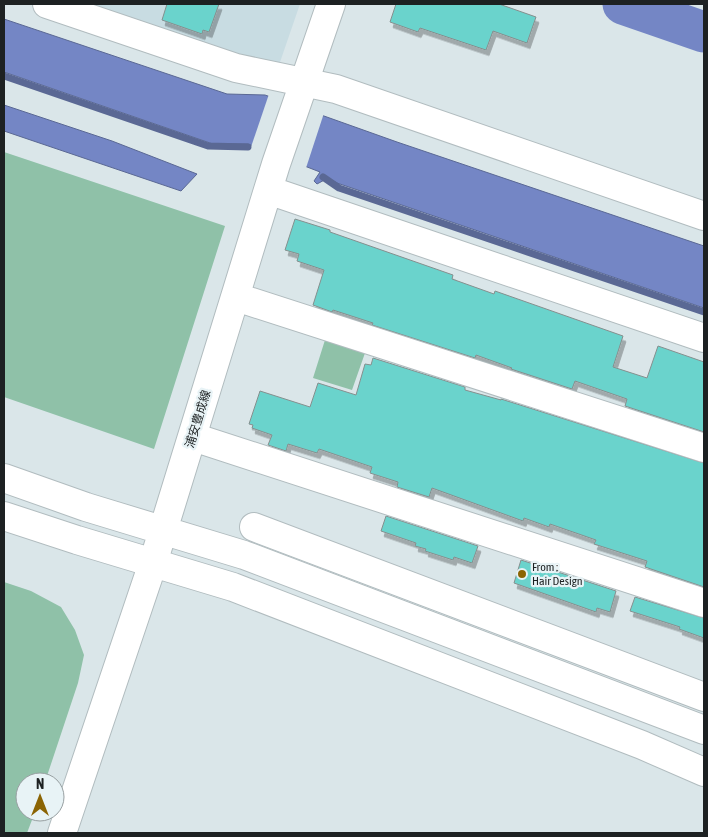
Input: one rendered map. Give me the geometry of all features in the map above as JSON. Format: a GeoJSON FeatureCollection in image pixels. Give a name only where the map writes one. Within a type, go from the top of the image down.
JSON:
{"type":"FeatureCollection","features":[{"type":"Feature","properties":{"kind":"street"},"geometry":{"type":"LineString","coordinates":[[47,4],[301,92],[336,89],[704,216]]}},
{"type":"Feature","properties":{"kind":"street","name":"浦安豊成線"},"geometry":{"type":"LineString","coordinates":[[62,833],[153,563],[276,164],[331,4]]}},
{"type":"Feature","properties":{"kind":"street"},"geometry":{"type":"LineString","coordinates":[[268,190],[704,338]]}},
{"type":"Feature","properties":{"kind":"street"},"geometry":{"type":"LineString","coordinates":[[236,297],[704,448]]}},
{"type":"Feature","properties":{"kind":"street"},"geometry":{"type":"LineString","coordinates":[[193,437],[704,603]]}},
{"type":"Feature","properties":{"kind":"street"},"geometry":{"type":"LineString","coordinates":[[4,478],[86,507],[244,555],[704,730]]}},
{"type":"Feature","properties":{"kind":"street"},"geometry":{"type":"LineString","coordinates":[[4,516],[233,587],[642,745],[704,772]]}},
{"type":"Feature","properties":{"kind":"street"},"geometry":{"type":"LineString","coordinates":[[254,527],[704,697]]}},
{"type":"Feature","properties":{"kind":"street"},"geometry":{"type":"LineString","coordinates":[[329,587],[339,560]]}},
{"type":"Feature","properties":{"kind":"shaded area"},"geometry":{"type":"Polygon","coordinates":[[[68,4],[300,4],[279,65],[240,62],[68,4]]]}},
{"type":"Feature","properties":{"kind":"green space"},"geometry":{"type":"Polygon","coordinates":[[[4,152],[225,226],[154,449],[4,397],[4,152]]]}},
{"type":"Feature","properties":{"kind":"green space"},"geometry":{"type":"Polygon","coordinates":[[[325,340],[365,353],[352,390],[313,378],[325,340]]]}},
{"type":"Feature","properties":{"kind":"green space"},"geometry":{"type":"Polygon","coordinates":[[[4,582],[31,591],[61,607],[75,630],[84,655],[78,683],[48,772],[15,772],[15,822],[31,822],[27,833],[4,833],[4,582]]]}},
{"type":"Feature","properties":{"kind":"water"},"geometry":{"type":"Polygon","coordinates":[[[4,19],[227,94],[265,95],[397,142],[704,246],[704,308],[337,183],[328,178],[317,184],[314,181],[320,172],[248,144],[213,144],[4,72],[4,19]]]}},
{"type":"Feature","properties":{"kind":"water"},"geometry":{"type":"Polygon","coordinates":[[[4,105],[112,141],[197,174],[181,191],[4,131],[4,105]]]}},
{"type":"Feature","properties":{"kind":"pier"},"geometry":{"type":"Polygon","coordinates":[[[269,94],[324,113],[306,168],[251,147],[269,94]]]}},
{"type":"Feature","properties":{"kind":"building"},"geometry":{"type":"Polygon","coordinates":[[[167,4],[219,4],[209,32],[203,30],[202,34],[162,20],[167,4]]]}},
{"type":"Feature","properties":{"kind":"building"},"geometry":{"type":"Polygon","coordinates":[[[396,4],[499,4],[536,17],[527,43],[493,31],[486,50],[420,28],[418,32],[390,22],[396,4]]]}},
{"type":"Feature","properties":{"kind":"building"},"geometry":{"type":"Polygon","coordinates":[[[295,219],[453,275],[452,279],[494,294],[495,291],[623,336],[613,367],[647,378],[658,346],[704,362],[704,432],[625,406],[627,399],[575,381],[572,389],[511,369],[476,355],[475,358],[372,325],[373,323],[313,305],[324,270],[297,261],[299,254],[285,250],[295,219]]]}},
{"type":"Feature","properties":{"kind":"building"},"geometry":{"type":"Polygon","coordinates":[[[373,358],[465,387],[465,390],[501,399],[704,463],[704,587],[645,567],[647,561],[594,544],[596,540],[550,524],[549,527],[524,518],[523,521],[432,488],[429,497],[397,487],[398,482],[370,473],[372,467],[319,449],[317,453],[288,444],[286,451],[268,445],[272,435],[252,428],[253,425],[249,424],[260,391],[310,407],[318,383],[356,395],[365,364],[371,365],[373,358]]]}},
{"type":"Feature","properties":{"kind":"building"},"geometry":{"type":"Polygon","coordinates":[[[386,516],[478,546],[472,563],[454,557],[453,560],[425,551],[426,549],[415,546],[416,543],[381,531],[386,516]]]}},
{"type":"Feature","properties":{"kind":"building"},"geometry":{"type":"Polygon","coordinates":[[[521,560],[616,591],[610,612],[597,608],[596,612],[514,583],[521,560]]]}},
{"type":"Feature","properties":{"kind":"building"},"geometry":{"type":"Polygon","coordinates":[[[635,597],[704,618],[704,638],[679,629],[680,627],[630,611],[635,597]]]}},
{"type":"Feature","properties":{"kind":"waterway"},"geometry":{"type":"LineString","coordinates":[[623,4],[704,32]]}},
{"type":"Feature","properties":{"kind":"waterway"},"geometry":{"type":"LineString","coordinates":[[664,18],[669,4]]}},
{"type":"Feature","properties":{"kind":"waterway"},"geometry":{"type":"LineString","coordinates":[[4,76],[208,146],[248,147]]}},
{"type":"Feature","properties":{"kind":"waterway"},"geometry":{"type":"LineString","coordinates":[[323,177],[339,188],[704,312]]}},
{"type":"Feature","properties":{"kind":"place","name":"From : Hair Design"},"geometry":{"type":"Point","coordinates":[522,574]}}]}
